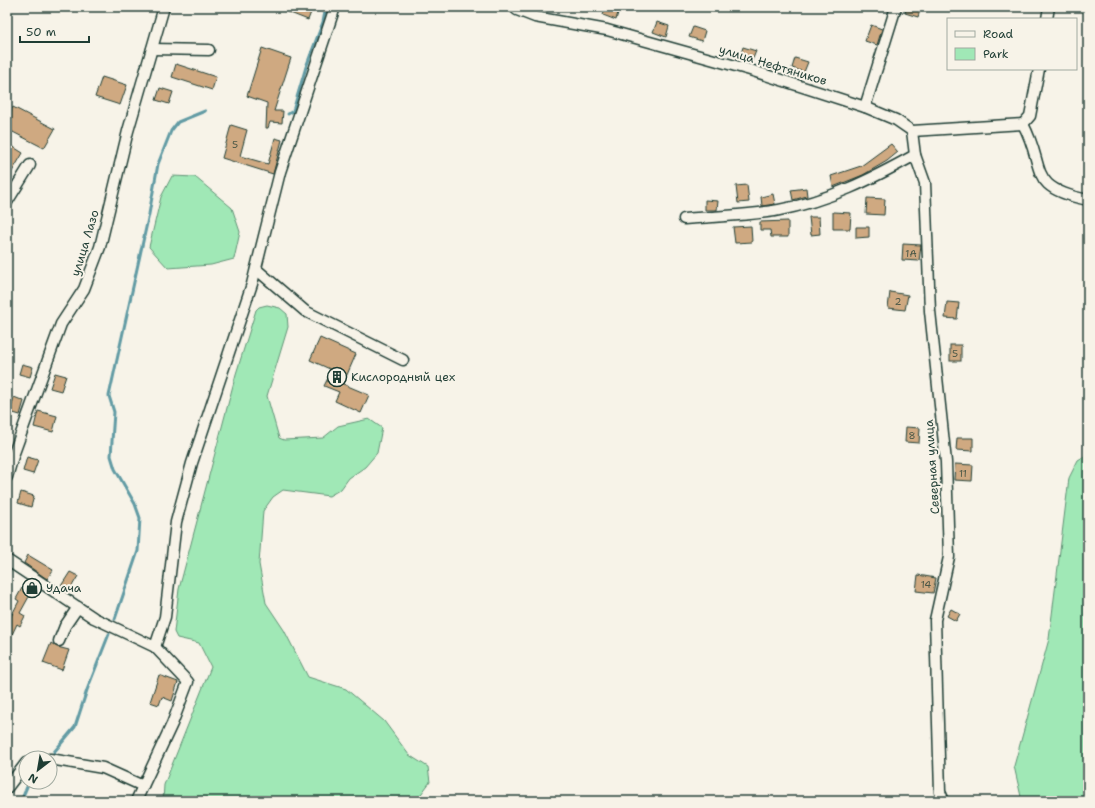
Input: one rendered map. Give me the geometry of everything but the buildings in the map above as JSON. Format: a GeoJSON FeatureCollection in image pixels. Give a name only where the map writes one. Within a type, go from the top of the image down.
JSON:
{"type":"FeatureCollection","features":[{"type":"Feature","properties":{"kind":"street","name":"улица Лазо"},"geometry":{"type":"LineString","coordinates":[[7,477],[14,452],[61,324],[84,289],[100,247],[128,130],[164,7]]}},
{"type":"Feature","properties":{"kind":"street"},"geometry":{"type":"LineString","coordinates":[[155,647],[165,617],[178,515],[192,463],[256,269],[280,172],[335,7]]}},
{"type":"Feature","properties":{"kind":"street","name":"улица Нефтяников"},"geometry":{"type":"LineString","coordinates":[[514,7],[516,10],[535,17],[607,30],[750,70],[865,107],[896,120],[912,131]]}},
{"type":"Feature","properties":{"kind":"street"},"geometry":{"type":"LineString","coordinates":[[865,107],[896,7]]}},
{"type":"Feature","properties":{"kind":"street"},"geometry":{"type":"LineString","coordinates":[[1047,18],[1049,7]]}},
{"type":"Feature","properties":{"kind":"street"},"geometry":{"type":"LineString","coordinates":[[152,49],[209,50]]}},
{"type":"Feature","properties":{"kind":"street"},"geometry":{"type":"LineString","coordinates":[[912,131],[1023,124],[1030,116],[1038,70]]}},
{"type":"Feature","properties":{"kind":"street"},"geometry":{"type":"LineString","coordinates":[[1023,124],[1031,138],[1041,178],[1051,188],[1067,196],[1088,200]]}},
{"type":"Feature","properties":{"kind":"street","name":"Северная улица"},"geometry":{"type":"LineString","coordinates":[[912,131],[915,155],[925,184],[930,311],[946,462],[949,557],[935,620],[937,732],[940,792],[944,801]]}},
{"type":"Feature","properties":{"kind":"street"},"geometry":{"type":"LineString","coordinates":[[684,219],[779,210],[828,197],[876,176],[915,155]]}},
{"type":"Feature","properties":{"kind":"street"},"geometry":{"type":"LineString","coordinates":[[7,202],[30,165]]}},
{"type":"Feature","properties":{"kind":"street"},"geometry":{"type":"LineString","coordinates":[[256,269],[305,311],[403,360]]}},
{"type":"Feature","properties":{"kind":"street"},"geometry":{"type":"LineString","coordinates":[[8,563],[94,618],[155,647],[188,682],[172,724],[136,801]]}},
{"type":"Feature","properties":{"kind":"street"},"geometry":{"type":"LineString","coordinates":[[59,641],[65,626],[78,607]]}},
{"type":"Feature","properties":{"kind":"street"},"geometry":{"type":"LineString","coordinates":[[58,760],[103,768],[143,786]]}},
{"type":"Feature","properties":{"kind":"street"},"geometry":{"type":"LineString","coordinates":[[7,788],[18,774]]}},
{"type":"Feature","properties":{"kind":"green space"},"geometry":{"type":"Polygon","coordinates":[[[172,176],[195,177],[232,208],[240,232],[234,259],[211,265],[168,268],[149,247],[161,197],[172,176]]]}},
{"type":"Feature","properties":{"kind":"green space"},"geometry":{"type":"Polygon","coordinates":[[[267,305],[280,308],[287,314],[288,327],[267,396],[279,438],[284,440],[323,438],[338,426],[369,419],[382,428],[377,453],[365,467],[349,478],[341,489],[329,496],[283,490],[273,497],[263,511],[259,564],[266,603],[284,630],[308,677],[346,689],[384,721],[409,755],[428,767],[430,782],[416,801],[163,801],[164,785],[211,667],[199,643],[177,638],[174,632],[179,589],[236,374],[256,310],[259,307],[267,305]]]}},
{"type":"Feature","properties":{"kind":"green space"},"geometry":{"type":"Polygon","coordinates":[[[1088,454],[1088,801],[1022,801],[1014,766],[1049,639],[1069,478],[1078,460],[1088,454]]]}},
{"type":"Feature","properties":{"kind":"waterway"},"geometry":{"type":"LineString","coordinates":[[288,114],[293,111],[306,67],[323,22],[326,7]]}},
{"type":"Feature","properties":{"kind":"waterway"},"geometry":{"type":"LineString","coordinates":[[115,619],[138,551],[140,518],[135,504],[115,469],[111,456],[114,412],[109,396],[149,214],[158,164],[171,131],[178,122],[205,111]]}},
{"type":"Feature","properties":{"kind":"waterway"},"geometry":{"type":"LineString","coordinates":[[56,750],[75,727],[87,690],[109,634]]}},
{"type":"Feature","properties":{"kind":"waterway"},"geometry":{"type":"LineString","coordinates":[[21,801],[26,790]]}},
{"type":"Feature","properties":{"kind":"place","name":"Кислородный цех"},"geometry":{"type":"Point","coordinates":[337,377]}},
{"type":"Feature","properties":{"kind":"place","name":"Удача"},"geometry":{"type":"Point","coordinates":[32,588]}}]}
